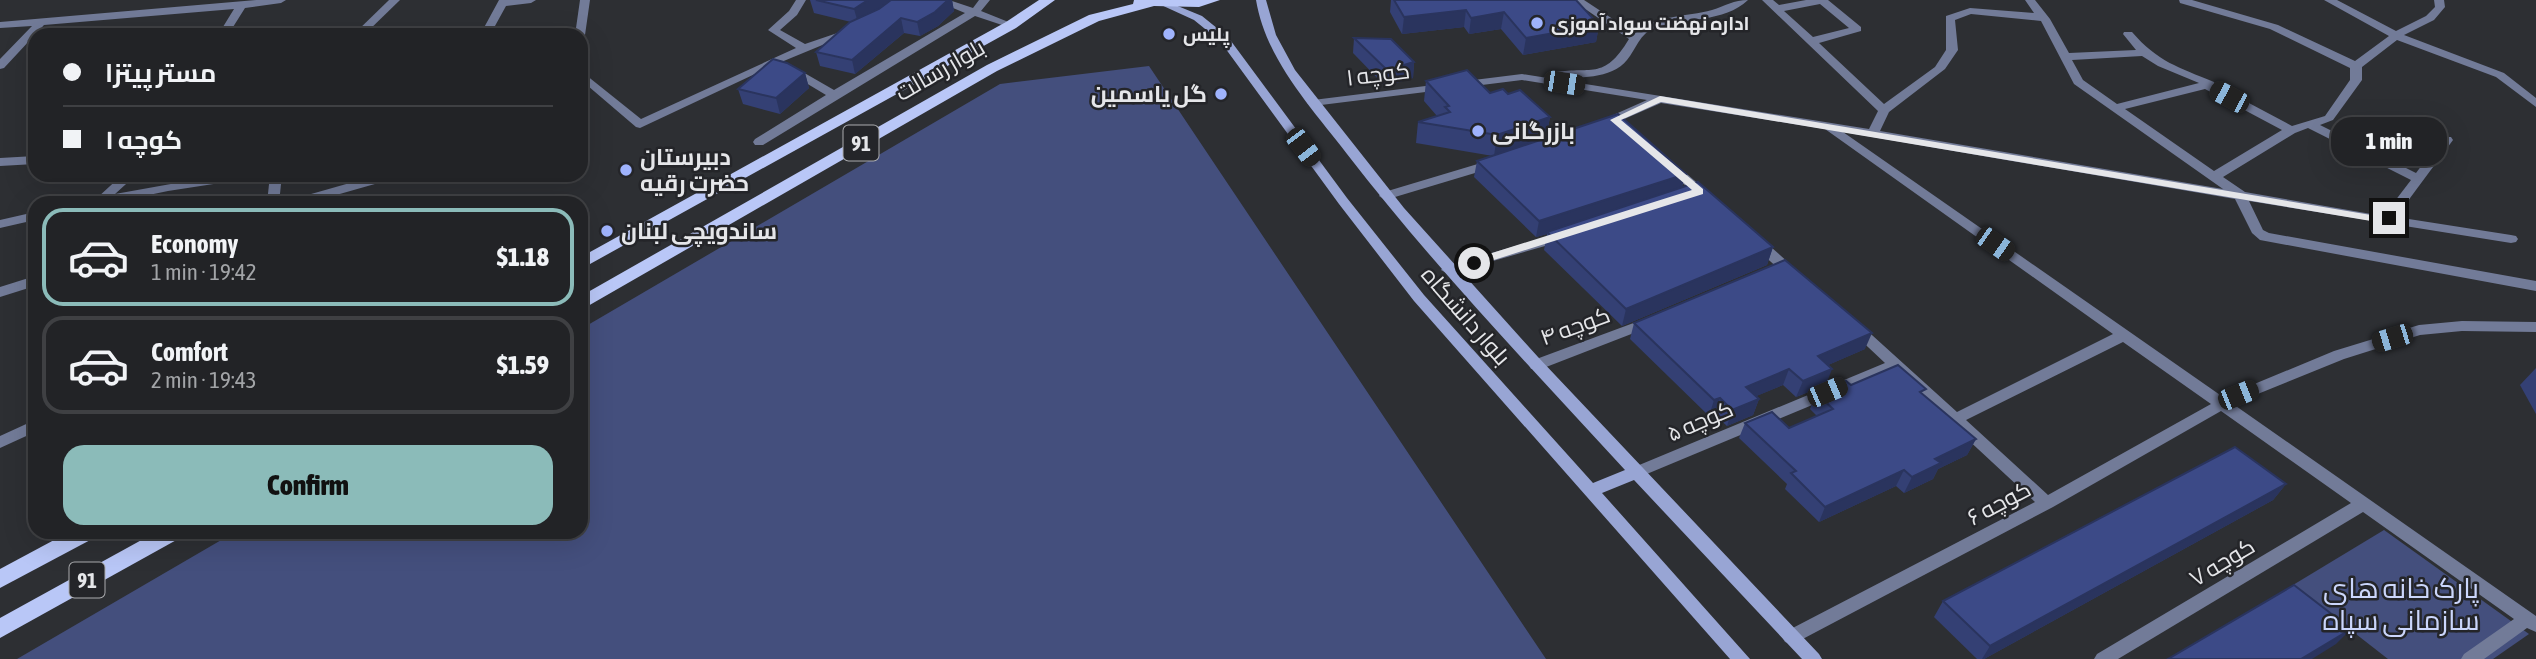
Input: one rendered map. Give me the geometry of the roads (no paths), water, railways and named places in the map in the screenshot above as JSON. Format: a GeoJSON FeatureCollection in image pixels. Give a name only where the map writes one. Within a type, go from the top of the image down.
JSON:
{"type":"FeatureCollection","features":[{"type":"Feature","properties":{"kind":"main road","name":"بلوار رسالت"},"geometry":{"type":"LineString","coordinates":[[588,260],[1011,25],[1048,0]]}},
{"type":"Feature","properties":{"kind":"main road","name":"91"},"geometry":{"type":"LineString","coordinates":[[1129,0],[1158,3],[1199,3],[1213,0]]}},
{"type":"Feature","properties":{"kind":"main road","name":"بلوار دانشگاه"},"geometry":{"type":"LineString","coordinates":[[1261,0],[1262,15],[1279,52],[1313,103],[1385,196],[1448,270],[1813,659]]}},
{"type":"Feature","properties":{"kind":"main road","name":"بلوار رسالت"},"geometry":{"type":"LineString","coordinates":[[588,300],[992,68],[1094,18],[1158,3]]}},
{"type":"Feature","properties":{"kind":"main road","name":"بلوار دانشگاه"},"geometry":{"type":"LineString","coordinates":[[1158,3],[1198,18],[1224,39],[1419,299],[1741,659]]}},
{"type":"Feature","properties":{"kind":"main road"},"geometry":{"type":"LineString","coordinates":[[1590,491],[1637,472]]}},
{"type":"Feature","properties":{"kind":"main road","name":"91"},"geometry":{"type":"LineString","coordinates":[[0,579],[74,539]]}},
{"type":"Feature","properties":{"kind":"main road","name":"91"},"geometry":{"type":"LineString","coordinates":[[0,629],[161,539]]}},
{"type":"Feature","properties":{"kind":"street"},"geometry":{"type":"LineString","coordinates":[[0,25],[223,4],[241,6],[281,0]]}},
{"type":"Feature","properties":{"kind":"street"},"geometry":{"type":"LineString","coordinates":[[365,28],[395,0]]}},
{"type":"Feature","properties":{"kind":"street"},"geometry":{"type":"LineString","coordinates":[[489,28],[503,2],[531,0]]}},
{"type":"Feature","properties":{"kind":"street"},"geometry":{"type":"LineString","coordinates":[[581,28],[585,0]]}},
{"type":"Feature","properties":{"kind":"street"},"geometry":{"type":"LineString","coordinates":[[801,0],[793,13],[773,30],[802,47]]}},
{"type":"Feature","properties":{"kind":"street"},"geometry":{"type":"LineString","coordinates":[[939,0],[957,2],[1011,25]]}},
{"type":"Feature","properties":{"kind":"street"},"geometry":{"type":"LineString","coordinates":[[759,142],[976,11],[985,0]]}},
{"type":"Feature","properties":{"kind":"street"},"geometry":{"type":"LineString","coordinates":[[1577,0],[1633,37]]}},
{"type":"Feature","properties":{"kind":"street"},"geometry":{"type":"LineString","coordinates":[[1522,77],[1581,74],[1613,67],[1625,56],[1633,37],[1652,25],[1699,17],[1743,0]]}},
{"type":"Feature","properties":{"kind":"street"},"geometry":{"type":"LineString","coordinates":[[1767,0],[1884,110]]}},
{"type":"Feature","properties":{"kind":"street"},"geometry":{"type":"LineString","coordinates":[[1776,9],[1822,0],[1857,29],[1812,41]]}},
{"type":"Feature","properties":{"kind":"street"},"geometry":{"type":"LineString","coordinates":[[2030,0],[2046,19],[2078,82],[2240,195],[2258,233],[2271,239],[2536,286]]}},
{"type":"Feature","properties":{"kind":"street"},"geometry":{"type":"LineString","coordinates":[[2329,0],[2396,36],[2500,75],[2536,104]]}},
{"type":"Feature","properties":{"kind":"street"},"geometry":{"type":"LineString","coordinates":[[2356,66],[2396,36],[2430,18],[2440,7],[2439,0]]}},
{"type":"Feature","properties":{"kind":"street"},"geometry":{"type":"LineString","coordinates":[[2184,1],[2274,27],[2356,66]]}},
{"type":"Feature","properties":{"kind":"street"},"geometry":{"type":"LineString","coordinates":[[227,28],[241,6]]}},
{"type":"Feature","properties":{"kind":"street"},"geometry":{"type":"LineString","coordinates":[[1873,133],[1884,110],[1939,69],[1952,50],[1950,18],[1970,10],[2046,19]]}},
{"type":"Feature","properties":{"kind":"street"},"geometry":{"type":"LineString","coordinates":[[35,28],[40,23]]}},
{"type":"Feature","properties":{"kind":"street"},"geometry":{"type":"LineString","coordinates":[[588,80],[640,124],[802,47],[862,27]]}},
{"type":"Feature","properties":{"kind":"street"},"geometry":{"type":"LineString","coordinates":[[2127,34],[2144,53],[2162,64],[2206,81],[2208,86],[2291,130]]}},
{"type":"Feature","properties":{"kind":"street"},"geometry":{"type":"LineString","coordinates":[[0,66],[28,36]]}},
{"type":"Feature","properties":{"kind":"street"},"geometry":{"type":"LineString","coordinates":[[2065,57],[2144,53]]}},
{"type":"Feature","properties":{"kind":"street"},"geometry":{"type":"LineString","coordinates":[[775,61],[834,95]]}},
{"type":"Feature","properties":{"kind":"street"},"geometry":{"type":"LineString","coordinates":[[2214,177],[2291,130],[2329,118],[2356,80],[2356,66]]}},
{"type":"Feature","properties":{"kind":"street","name":"کوچه ۱"},"geometry":{"type":"LineString","coordinates":[[1313,103],[1522,77],[2511,239]]}},
{"type":"Feature","properties":{"kind":"street"},"geometry":{"type":"LineString","coordinates":[[2115,108],[2208,86]]}},
{"type":"Feature","properties":{"kind":"street"},"geometry":{"type":"LineString","coordinates":[[1590,129],[1620,124],[1660,99]]}},
{"type":"Feature","properties":{"kind":"street"},"geometry":{"type":"LineString","coordinates":[[2309,124],[2418,179]]}},
{"type":"Feature","properties":{"kind":"street"},"geometry":{"type":"LineString","coordinates":[[1826,127],[2225,404],[2532,622],[2470,659]]}},
{"type":"Feature","properties":{"kind":"street"},"geometry":{"type":"LineString","coordinates":[[2383,219],[2389,218],[2447,140]]}},
{"type":"Feature","properties":{"kind":"street"},"geometry":{"type":"LineString","coordinates":[[1657,156],[1693,193],[1718,208]]}},
{"type":"Feature","properties":{"kind":"street"},"geometry":{"type":"LineString","coordinates":[[1385,196],[1505,159]]}},
{"type":"Feature","properties":{"kind":"street"},"geometry":{"type":"LineString","coordinates":[[0,162],[28,160]]}},
{"type":"Feature","properties":{"kind":"street"},"geometry":{"type":"LineString","coordinates":[[104,196],[121,182]]}},
{"type":"Feature","properties":{"kind":"street"},"geometry":{"type":"LineString","coordinates":[[124,196],[200,182]]}},
{"type":"Feature","properties":{"kind":"street"},"geometry":{"type":"LineString","coordinates":[[318,196],[368,182]]}},
{"type":"Feature","properties":{"kind":"street"},"geometry":{"type":"LineString","coordinates":[[0,224],[28,218]]}},
{"type":"Feature","properties":{"kind":"street"},"geometry":{"type":"LineString","coordinates":[[1448,270],[1576,232]]}},
{"type":"Feature","properties":{"kind":"street"},"geometry":{"type":"LineString","coordinates":[[1746,233],[1778,268],[1804,284]]}},
{"type":"Feature","properties":{"kind":"street"},"geometry":{"type":"LineString","coordinates":[[0,292],[28,283]]}},
{"type":"Feature","properties":{"kind":"street","name":"کوچه ۴"},"geometry":{"type":"LineString","coordinates":[[1536,365],[1662,317]]}},
{"type":"Feature","properties":{"kind":"street"},"geometry":{"type":"LineString","coordinates":[[1845,319],[2047,503]]}},
{"type":"Feature","properties":{"kind":"street","name":"کوچه ۶"},"geometry":{"type":"LineString","coordinates":[[1791,637],[2047,503],[2238,395],[2339,355],[2419,330],[2462,326],[2536,327]]}},
{"type":"Feature","properties":{"kind":"street"},"geometry":{"type":"LineString","coordinates":[[1955,419],[2124,335]]}},
{"type":"Feature","properties":{"kind":"street","name":"کوچه ۵"},"geometry":{"type":"LineString","coordinates":[[1637,472],[1896,364]]}},
{"type":"Feature","properties":{"kind":"street"},"geometry":{"type":"LineString","coordinates":[[0,442],[28,429]]}},
{"type":"Feature","properties":{"kind":"street","name":"کوچه ۷"},"geometry":{"type":"LineString","coordinates":[[2103,659],[2363,503]]}},
{"type":"Feature","properties":{"kind":"place","name":"اداره نهضت سواد آموزی"},"geometry":{"type":"Point","coordinates":[1537,23]}},
{"type":"Feature","properties":{"kind":"place","name":"پلیس"},"geometry":{"type":"Point","coordinates":[1169,34]}},
{"type":"Feature","properties":{"kind":"place","name":"گل یاسمین"},"geometry":{"type":"Point","coordinates":[1221,94]}},
{"type":"Feature","properties":{"kind":"place","name":"بازرگانی"},"geometry":{"type":"Point","coordinates":[1478,131]}},
{"type":"Feature","properties":{"kind":"place","name":"دبیرستان حضرت رقیه"},"geometry":{"type":"Point","coordinates":[626,170]}},
{"type":"Feature","properties":{"kind":"place","name":"ساندویچی لبنان"},"geometry":{"type":"Point","coordinates":[607,231]}},
{"type":"Feature","properties":{"kind":"park label","name":"پارک خانه های سازمانی سپاه"},"geometry":{"type":"Point","coordinates":[2401,604]}}]}
